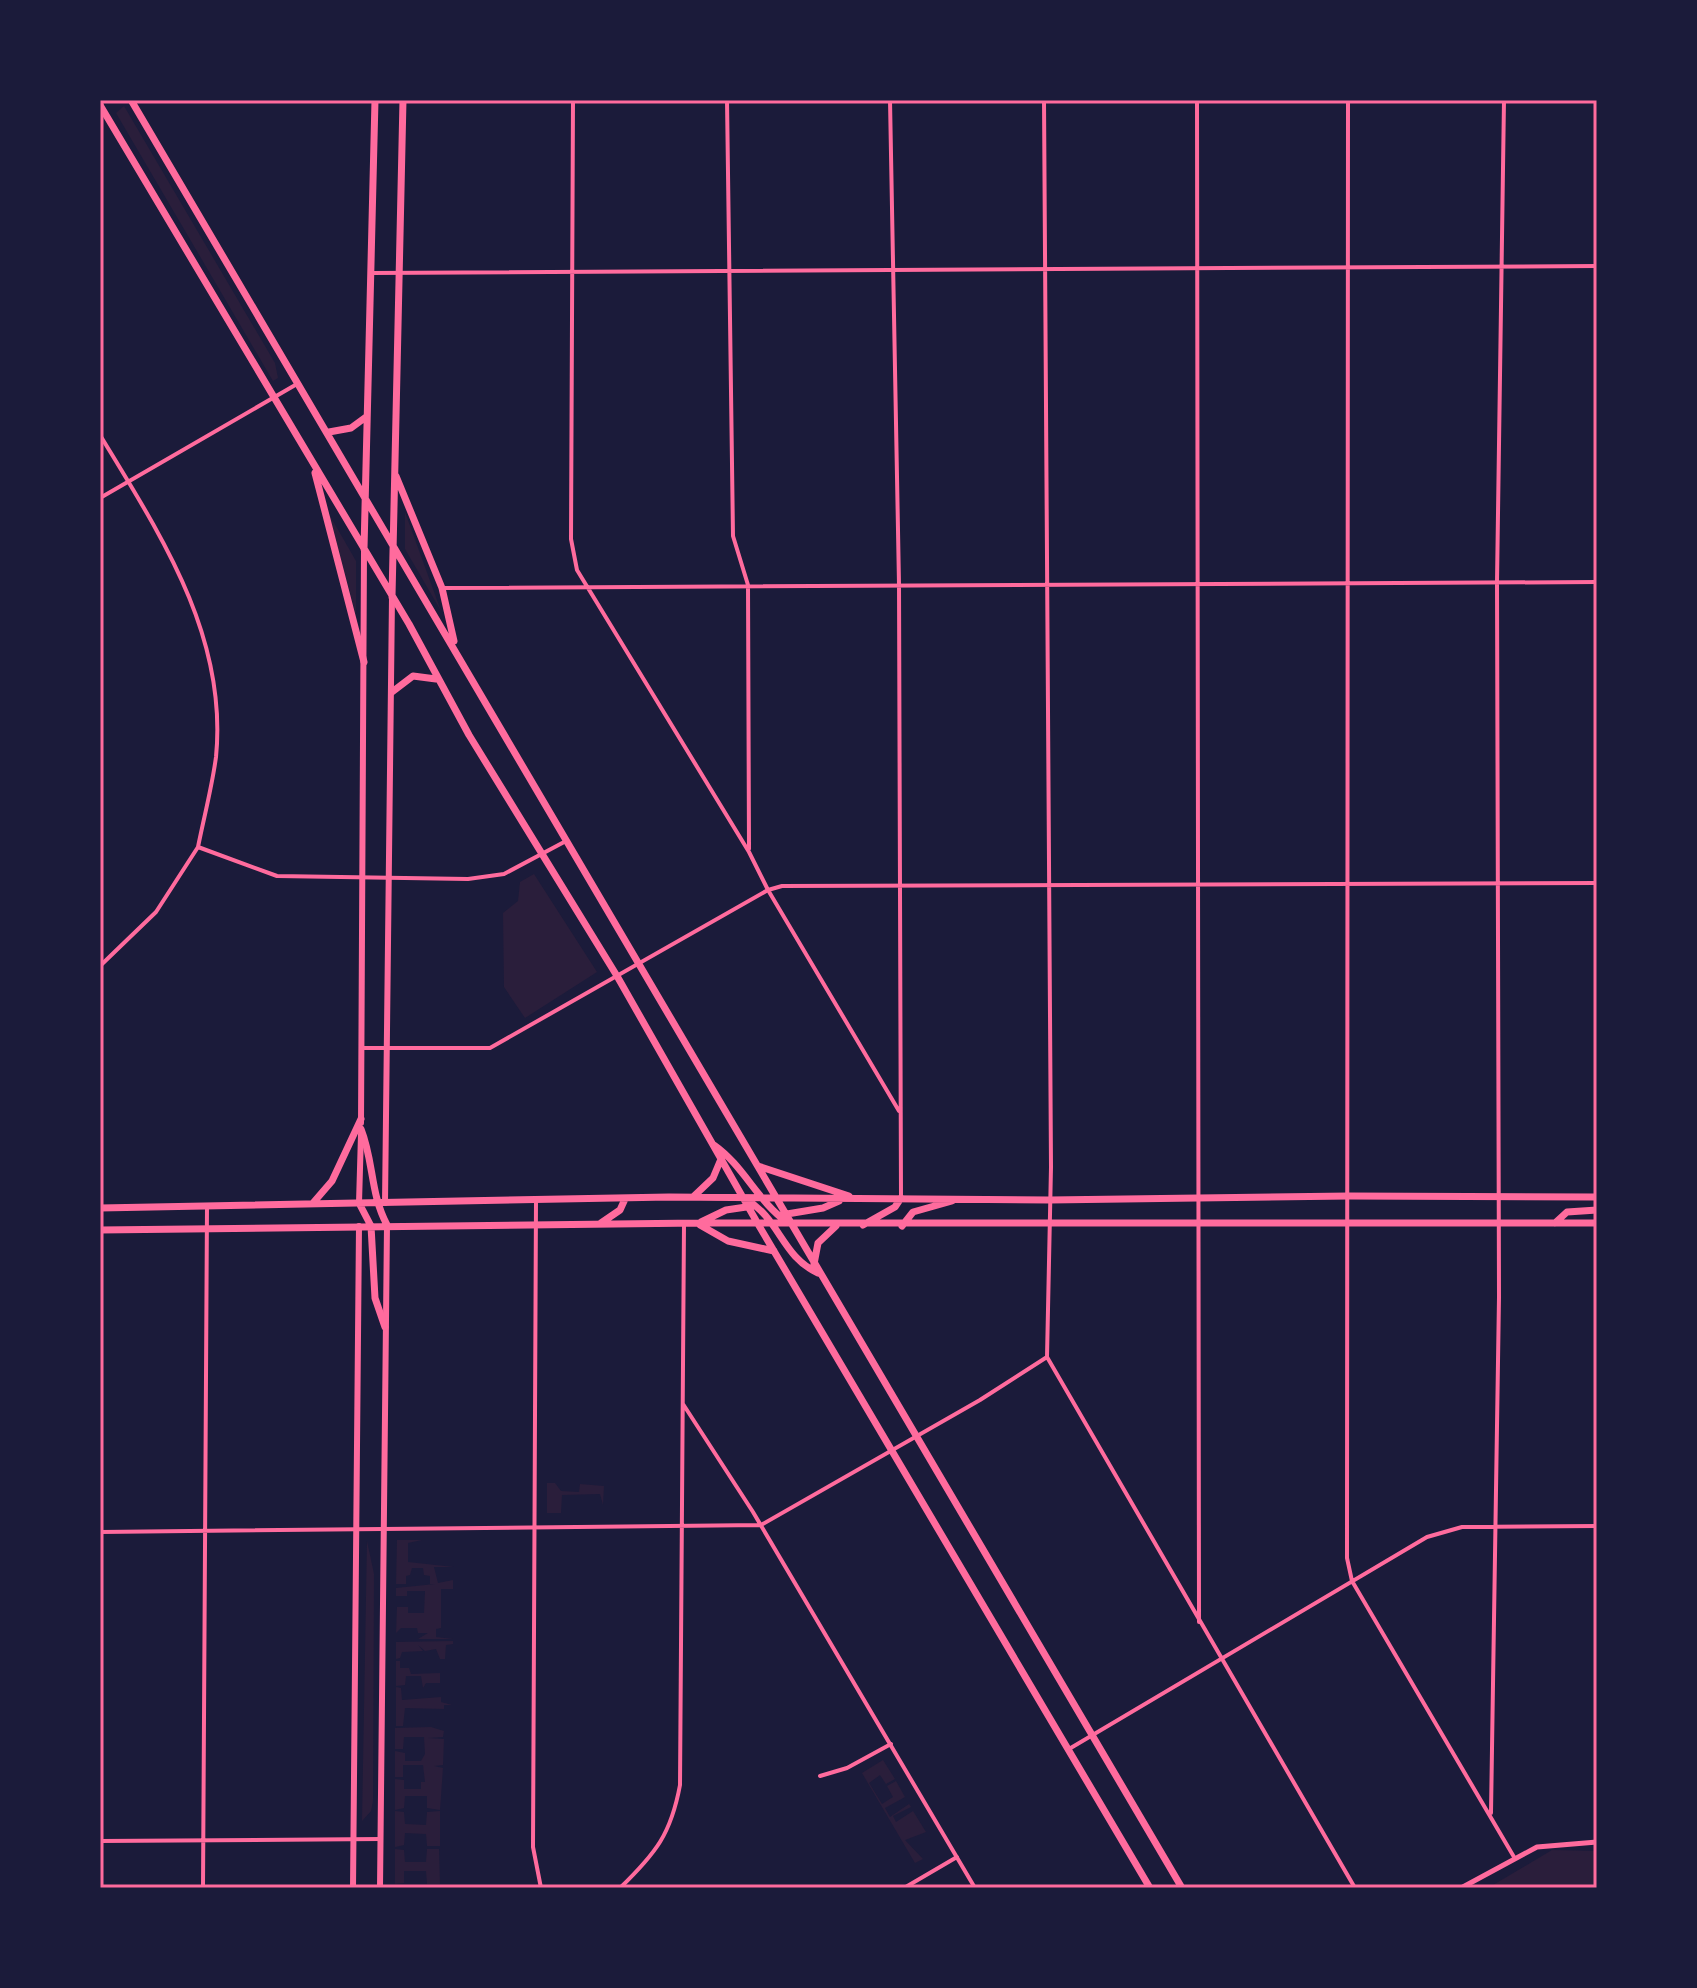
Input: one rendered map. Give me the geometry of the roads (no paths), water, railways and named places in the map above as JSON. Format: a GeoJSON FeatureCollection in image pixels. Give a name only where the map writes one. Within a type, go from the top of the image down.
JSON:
{"type":"FeatureCollection","features":[{"type":"Feature","properties":{"kind":"main road"},"geometry":{"type":"LineString","coordinates":[[131,100],[329,432],[776,1198],[781,1215]]}},
{"type":"Feature","properties":{"kind":"main road"},"geometry":{"type":"LineString","coordinates":[[353,1888],[365,877],[364,551],[375,100]]}},
{"type":"Feature","properties":{"kind":"main road"},"geometry":{"type":"LineString","coordinates":[[380,1888],[392,597],[403,100]]}},
{"type":"Feature","properties":{"kind":"main road"},"geometry":{"type":"LineString","coordinates":[[100,105],[392,597],[542,857],[617,976],[743,1198],[770,1222],[800,1265],[820,1274]]}},
{"type":"Feature","properties":{"kind":"main road"},"geometry":{"type":"LineString","coordinates":[[329,432],[351,428],[367,415]]}},
{"type":"Feature","properties":{"kind":"main road"},"geometry":{"type":"LineString","coordinates":[[312,463],[364,662]]}},
{"type":"Feature","properties":{"kind":"main road"},"geometry":{"type":"LineString","coordinates":[[396,475],[442,588],[457,651]]}},
{"type":"Feature","properties":{"kind":"main road"},"geometry":{"type":"LineString","coordinates":[[392,692],[413,676],[437,679]]}},
{"type":"Feature","properties":{"kind":"main road"},"geometry":{"type":"LineString","coordinates":[[312,1204],[323,1196],[332,1181],[361,1119]]}},
{"type":"Feature","properties":{"kind":"main road"},"geometry":{"type":"LineString","coordinates":[[361,1129],[368,1146],[375,1202],[387,1225]]}},
{"type":"Feature","properties":{"kind":"main road"},"geometry":{"type":"LineString","coordinates":[[712,1144],[731,1157],[764,1200],[791,1225],[1182,1888]]}},
{"type":"Feature","properties":{"kind":"main road"},"geometry":{"type":"LineString","coordinates":[[693,1197],[713,1178],[721,1159]]}},
{"type":"Feature","properties":{"kind":"main road"},"geometry":{"type":"LineString","coordinates":[[757,1166],[826,1185],[855,1198]]}},
{"type":"Feature","properties":{"kind":"main road"},"geometry":{"type":"LineString","coordinates":[[100,1208],[693,1197],[764,1200],[1050,1200],[1597,1197]]}},
{"type":"Feature","properties":{"kind":"main road"},"geometry":{"type":"LineString","coordinates":[[770,1222],[781,1215],[823,1208],[845,1198]]}},
{"type":"Feature","properties":{"kind":"main road"},"geometry":{"type":"LineString","coordinates":[[861,1226],[889,1211],[901,1198]]}},
{"type":"Feature","properties":{"kind":"main road"},"geometry":{"type":"LineString","coordinates":[[599,1224],[620,1210],[625,1199]]}},
{"type":"Feature","properties":{"kind":"main road"},"geometry":{"type":"LineString","coordinates":[[902,1226],[913,1212],[958,1199]]}},
{"type":"Feature","properties":{"kind":"main road"},"geometry":{"type":"LineString","coordinates":[[699,1223],[726,1210],[752,1206],[764,1200]]}},
{"type":"Feature","properties":{"kind":"main road"},"geometry":{"type":"LineString","coordinates":[[359,1203],[371,1226],[375,1298],[385,1327]]}},
{"type":"Feature","properties":{"kind":"main road"},"geometry":{"type":"LineString","coordinates":[[752,1206],[758,1224],[891,1452],[1150,1888]]}},
{"type":"Feature","properties":{"kind":"main road"},"geometry":{"type":"LineString","coordinates":[[1555,1223],[1567,1212],[1597,1210]]}},
{"type":"Feature","properties":{"kind":"main road"},"geometry":{"type":"LineString","coordinates":[[100,1230],[770,1222],[861,1226],[1597,1223]]}},
{"type":"Feature","properties":{"kind":"main road"},"geometry":{"type":"LineString","coordinates":[[699,1223],[728,1241],[775,1251]]}},
{"type":"Feature","properties":{"kind":"main road"},"geometry":{"type":"LineString","coordinates":[[814,1264],[818,1243],[837,1225]]}},
{"type":"Feature","properties":{"kind":"street"},"geometry":{"type":"LineString","coordinates":[[573,100],[571,539],[577,570],[749,852],[768,890],[899,1111]]}},
{"type":"Feature","properties":{"kind":"street"},"geometry":{"type":"LineString","coordinates":[[727,100],[733,536],[748,585],[749,852]]}},
{"type":"Feature","properties":{"kind":"street"},"geometry":{"type":"LineString","coordinates":[[890,100],[899,584],[901,1198]]}},
{"type":"Feature","properties":{"kind":"street"},"geometry":{"type":"LineString","coordinates":[[1044,100],[1051,1225],[1047,1357],[1355,1888]]}},
{"type":"Feature","properties":{"kind":"street"},"geometry":{"type":"LineString","coordinates":[[1197,100],[1199,1622]]}},
{"type":"Feature","properties":{"kind":"street"},"geometry":{"type":"LineString","coordinates":[[1348,100],[1347,1558],[1352,1581],[1514,1857]]}},
{"type":"Feature","properties":{"kind":"street"},"geometry":{"type":"LineString","coordinates":[[1491,1816],[1498,1224],[1497,582],[1504,100]]}},
{"type":"Feature","properties":{"kind":"street"},"geometry":{"type":"LineString","coordinates":[[370,273],[1597,266]]}},
{"type":"Feature","properties":{"kind":"street"},"geometry":{"type":"LineString","coordinates":[[100,498],[299,382]]}},
{"type":"Feature","properties":{"kind":"street"},"geometry":{"type":"LineString","coordinates":[[100,435],[198,612],[214,677],[216,756],[198,847],[156,912],[100,966]]}},
{"type":"Feature","properties":{"kind":"street"},"geometry":{"type":"LineString","coordinates":[[442,588],[1597,582]]}},
{"type":"Feature","properties":{"kind":"street"},"geometry":{"type":"LineString","coordinates":[[198,847],[277,876],[468,879],[504,874],[542,857],[567,841]]}},
{"type":"Feature","properties":{"kind":"street"},"geometry":{"type":"LineString","coordinates":[[362,1048],[490,1048],[768,890],[797,884],[1597,883]]}},
{"type":"Feature","properties":{"kind":"street"},"geometry":{"type":"LineString","coordinates":[[536,1200],[533,1847],[541,1888]]}},
{"type":"Feature","properties":{"kind":"street"},"geometry":{"type":"LineString","coordinates":[[203,1888],[207,1205]]}},
{"type":"Feature","properties":{"kind":"street"},"geometry":{"type":"LineString","coordinates":[[620,1888],[663,1842],[674,1819],[680,1785],[684,1224]]}},
{"type":"Feature","properties":{"kind":"street"},"geometry":{"type":"LineString","coordinates":[[100,1532],[761,1525],[891,1452],[1047,1357]]}},
{"type":"Feature","properties":{"kind":"street"},"geometry":{"type":"LineString","coordinates":[[683,1403],[761,1525],[975,1888]]}},
{"type":"Feature","properties":{"kind":"street"},"geometry":{"type":"LineString","coordinates":[[1069,1749],[1427,1537],[1462,1527],[1597,1526]]}},
{"type":"Feature","properties":{"kind":"street"},"geometry":{"type":"LineString","coordinates":[[820,1776],[847,1768],[891,1744]]}},
{"type":"Feature","properties":{"kind":"street"},"geometry":{"type":"LineString","coordinates":[[100,1841],[381,1839]]}},
{"type":"Feature","properties":{"kind":"street"},"geometry":{"type":"LineString","coordinates":[[1461,1888],[1514,1857],[1562,1843],[1597,1842]]}},
{"type":"Feature","properties":{"kind":"street"},"geometry":{"type":"LineString","coordinates":[[904,1888],[957,1857]]}}]}
